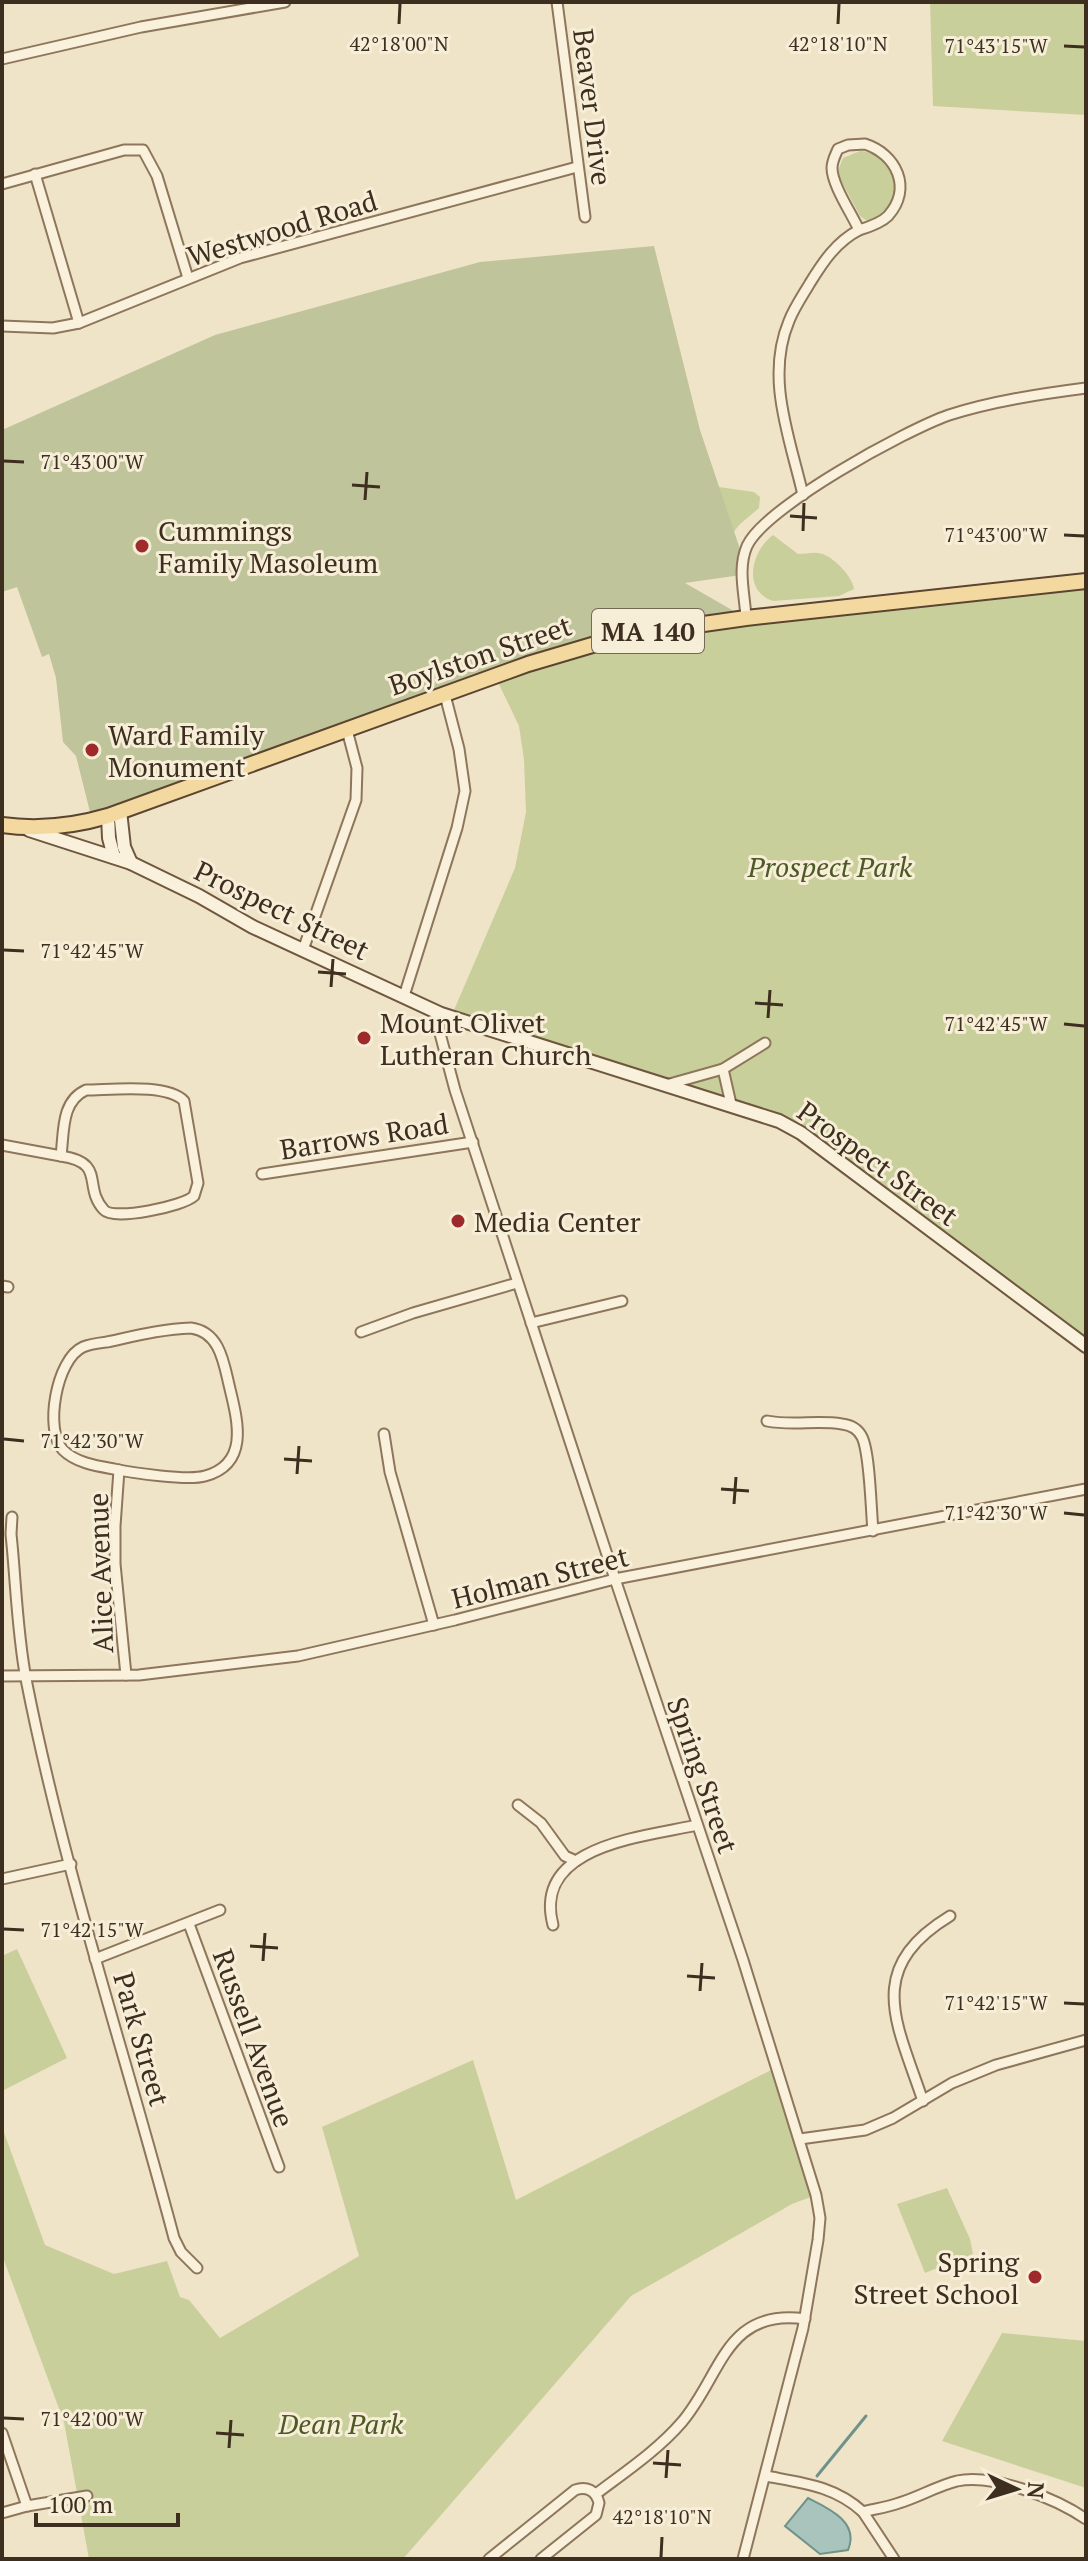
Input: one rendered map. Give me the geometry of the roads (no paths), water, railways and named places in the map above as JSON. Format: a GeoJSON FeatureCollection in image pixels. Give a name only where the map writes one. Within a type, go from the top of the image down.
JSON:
{"type":"FeatureCollection","features":[{"type":"Feature","properties":{"kind":"main road","name":"Boylston Street"},"geometry":{"type":"LineString","coordinates":[[2,825],[67,824],[114,814],[528,664],[626,635],[746,618],[1086,581]]}},
{"type":"Feature","properties":{"kind":"street"},"geometry":{"type":"LineString","coordinates":[[2,59],[135,28],[285,2]]}},
{"type":"Feature","properties":{"kind":"street","name":"Beaver Drive"},"geometry":{"type":"LineString","coordinates":[[557,2],[585,217]]}},
{"type":"Feature","properties":{"kind":"street"},"geometry":{"type":"LineString","coordinates":[[803,495],[779,398],[778,359],[789,319],[823,261],[859,230],[887,218],[900,193],[899,177],[892,161],[879,149],[865,144],[838,149],[831,172],[859,230]]}},
{"type":"Feature","properties":{"kind":"street"},"geometry":{"type":"LineString","coordinates":[[2,184],[124,150],[143,150],[157,176],[188,278]]}},
{"type":"Feature","properties":{"kind":"street","name":"Westwood Road"},"geometry":{"type":"LineString","coordinates":[[2,326],[53,328],[79,323],[252,255],[577,167]]}},
{"type":"Feature","properties":{"kind":"street"},"geometry":{"type":"LineString","coordinates":[[35,174],[79,323]]}},
{"type":"Feature","properties":{"kind":"street"},"geometry":{"type":"LineString","coordinates":[[746,618],[741,575],[747,547],[773,515],[831,476],[946,416],[985,405],[1086,388]]}},
{"type":"Feature","properties":{"kind":"street"},"geometry":{"type":"LineString","coordinates":[[404,996],[457,828],[465,791],[459,749],[445,695]]}},
{"type":"Feature","properties":{"kind":"street"},"geometry":{"type":"LineString","coordinates":[[303,950],[356,800],[357,768],[347,730]]}},
{"type":"Feature","properties":{"kind":"street"},"geometry":{"type":"LineString","coordinates":[[114,814],[109,838],[114,857]]}},
{"type":"Feature","properties":{"kind":"street"},"geometry":{"type":"LineString","coordinates":[[114,814],[131,863]]}},
{"type":"Feature","properties":{"kind":"street","name":"Prospect Street"},"geometry":{"type":"LineString","coordinates":[[22,827],[131,863],[303,950],[441,1014],[779,1121],[801,1133],[1086,1346]]}},
{"type":"Feature","properties":{"kind":"street","name":"Spring Street"},"geometry":{"type":"LineString","coordinates":[[441,1014],[438,1026],[447,1065],[816,2195],[820,2218],[805,2319],[743,2559]]}},
{"type":"Feature","properties":{"kind":"street"},"geometry":{"type":"LineString","coordinates":[[666,1085],[723,1069],[765,1043]]}},
{"type":"Feature","properties":{"kind":"street"},"geometry":{"type":"LineString","coordinates":[[723,1069],[731,1104]]}},
{"type":"Feature","properties":{"kind":"street"},"geometry":{"type":"LineString","coordinates":[[2,1145],[61,1156],[78,1159],[88,1168],[103,1210],[110,1214],[129,1214],[185,1203],[198,1189],[184,1101],[171,1091],[86,1090],[76,1094],[67,1109],[61,1156]]}},
{"type":"Feature","properties":{"kind":"street","name":"Barrows Road"},"geometry":{"type":"LineString","coordinates":[[262,1174],[473,1142]]}},
{"type":"Feature","properties":{"kind":"street"},"geometry":{"type":"LineString","coordinates":[[361,1332],[413,1313],[517,1283]]}},
{"type":"Feature","properties":{"kind":"street"},"geometry":{"type":"LineString","coordinates":[[531,1323],[622,1301]]}},
{"type":"Feature","properties":{"kind":"street"},"geometry":{"type":"LineString","coordinates":[[191,1328],[205,1332],[221,1350],[237,1418],[238,1441],[232,1457],[217,1471],[198,1478],[119,1470],[76,1460],[58,1444],[53,1431],[59,1381],[64,1366],[83,1347],[168,1329],[191,1328]]}},
{"type":"Feature","properties":{"kind":"street"},"geometry":{"type":"LineString","coordinates":[[767,1421],[844,1424],[854,1427],[862,1435],[873,1531]]}},
{"type":"Feature","properties":{"kind":"street"},"geometry":{"type":"LineString","coordinates":[[384,1434],[390,1472],[434,1625]]}},
{"type":"Feature","properties":{"kind":"street","name":"Alice Avenue"},"geometry":{"type":"LineString","coordinates":[[119,1470],[115,1564],[126,1675]]}},
{"type":"Feature","properties":{"kind":"street","name":"Holman Street"},"geometry":{"type":"LineString","coordinates":[[2,1676],[126,1675],[273,1660],[434,1625],[615,1579],[1086,1489]]}},
{"type":"Feature","properties":{"kind":"street","name":"Park Street"},"geometry":{"type":"LineString","coordinates":[[12,1517],[7,1534],[26,1676],[71,1864],[174,2238],[179,2250],[197,2268]]}},
{"type":"Feature","properties":{"kind":"street"},"geometry":{"type":"LineString","coordinates":[[518,1805],[541,1823],[565,1856],[576,1861]]}},
{"type":"Feature","properties":{"kind":"street"},"geometry":{"type":"LineString","coordinates":[[553,1925],[550,1900],[553,1887],[576,1861],[600,1847],[697,1825]]}},
{"type":"Feature","properties":{"kind":"street"},"geometry":{"type":"LineString","coordinates":[[2,1879],[71,1864]]}},
{"type":"Feature","properties":{"kind":"street"},"geometry":{"type":"LineString","coordinates":[[95,1959],[220,1910]]}},
{"type":"Feature","properties":{"kind":"street"},"geometry":{"type":"LineString","coordinates":[[923,2101],[894,2012],[893,1992],[907,1951],[927,1930],[950,1916]]}},
{"type":"Feature","properties":{"kind":"street","name":"Russell Avenue"},"geometry":{"type":"LineString","coordinates":[[189,1924],[279,2167]]}},
{"type":"Feature","properties":{"kind":"street"},"geometry":{"type":"LineString","coordinates":[[800,2139],[865,2130],[952,2083],[996,2065],[1086,2040]]}},
{"type":"Feature","properties":{"kind":"street"},"geometry":{"type":"LineString","coordinates":[[596,2494],[672,2433],[693,2407],[721,2356],[736,2338],[769,2320],[805,2319]]}},
{"type":"Feature","properties":{"kind":"street"},"geometry":{"type":"LineString","coordinates":[[2,2433],[27,2506]]}},
{"type":"Feature","properties":{"kind":"street"},"geometry":{"type":"LineString","coordinates":[[766,2476],[828,2489],[848,2498],[874,2525],[894,2559]]}},
{"type":"Feature","properties":{"kind":"street"},"geometry":{"type":"LineString","coordinates":[[863,2512],[900,2503],[955,2481],[978,2480],[1003,2484],[1056,2502],[1086,2519]]}},
{"type":"Feature","properties":{"kind":"street"},"geometry":{"type":"LineString","coordinates":[[489,2559],[574,2491],[587,2488],[596,2494],[600,2506],[596,2515],[541,2559]]}},
{"type":"Feature","properties":{"kind":"street"},"geometry":{"type":"LineString","coordinates":[[2,2513],[87,2496]]}},
{"type":"Feature","properties":{"kind":"water"},"geometry":{"type":"Polygon","coordinates":[[[808,2498],[833,2511],[846,2524],[851,2540],[848,2550],[820,2554],[785,2526],[808,2498]]]}},
{"type":"Feature","properties":{"kind":"waterway"},"geometry":{"type":"LineString","coordinates":[[817,2476],[866,2416]]}},
{"type":"Feature","properties":{"kind":"place","name":"Cummings Family Masoleum"},"geometry":{"type":"Point","coordinates":[142,546]}},
{"type":"Feature","properties":{"kind":"place","name":"Ward Family Monument"},"geometry":{"type":"Point","coordinates":[92,750]}},
{"type":"Feature","properties":{"kind":"place","name":"Mount Olivet Lutheran Church"},"geometry":{"type":"Point","coordinates":[364,1038]}},
{"type":"Feature","properties":{"kind":"place","name":"Media Center"},"geometry":{"type":"Point","coordinates":[458,1221]}},
{"type":"Feature","properties":{"kind":"place","name":"Spring Street School"},"geometry":{"type":"Point","coordinates":[1035,2277]}},
{"type":"Feature","properties":{"kind":"park label","name":"Prospect Park"},"geometry":{"type":"Point","coordinates":[830,866]}},
{"type":"Feature","properties":{"kind":"park label","name":"Dean Park"},"geometry":{"type":"Point","coordinates":[341,2423]}}]}
